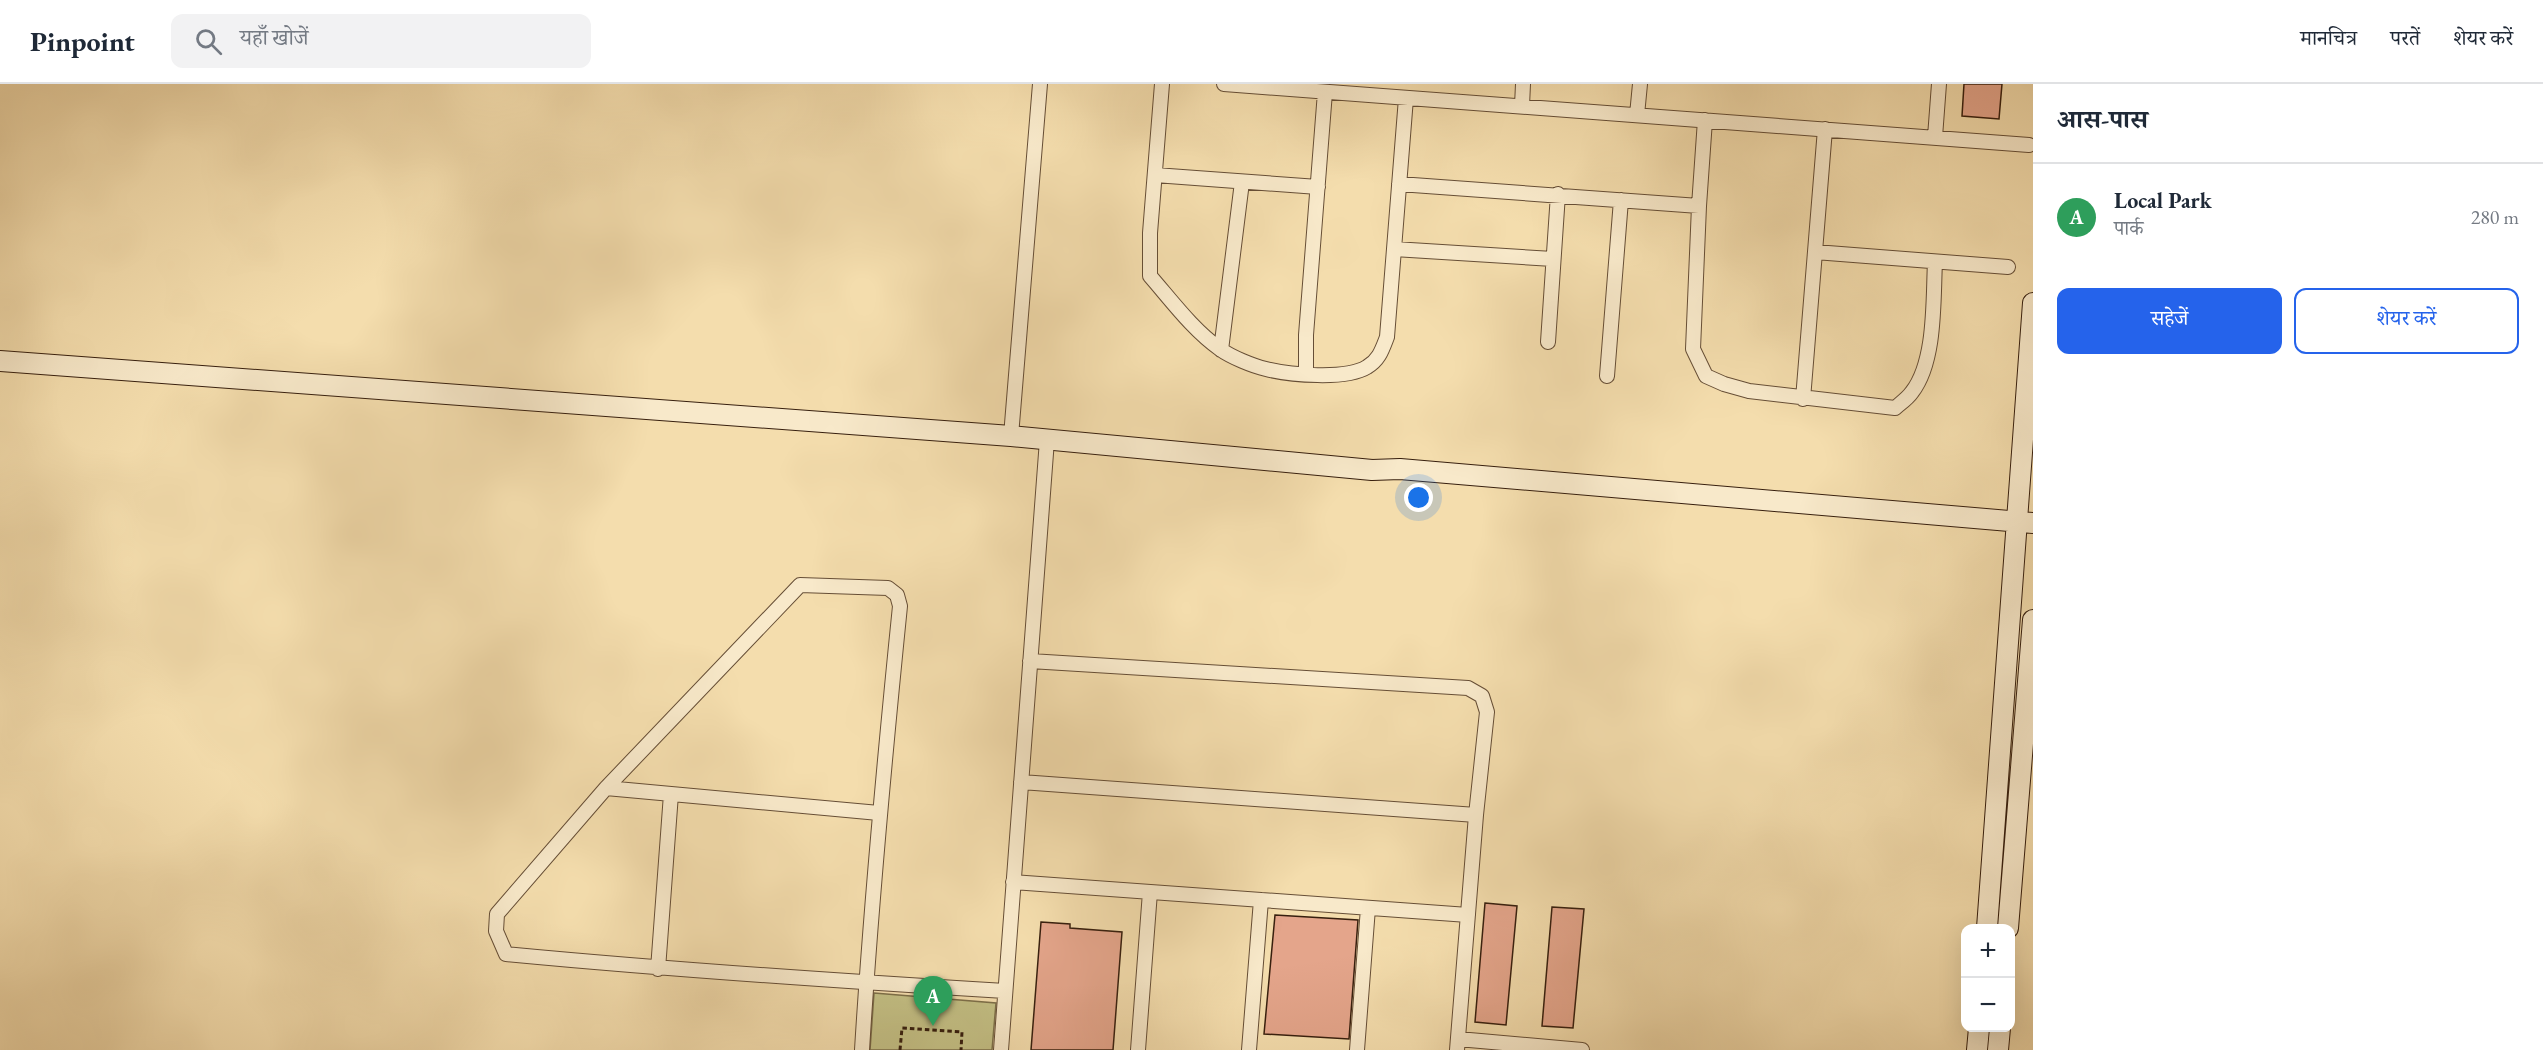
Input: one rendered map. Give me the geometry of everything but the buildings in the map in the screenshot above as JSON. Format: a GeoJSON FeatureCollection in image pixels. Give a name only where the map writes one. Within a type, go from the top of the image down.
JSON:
{"type":"FeatureCollection","features":[{"type":"Feature","properties":{"kind":"main road"},"geometry":{"type":"LineString","coordinates":[[1987,924],[2025,522],[2033,303]]}},
{"type":"Feature","properties":{"kind":"main road"},"geometry":{"type":"LineString","coordinates":[[0,361],[1011,436],[1372,470],[1400,469],[2025,522]]}},
{"type":"Feature","properties":{"kind":"main road"},"geometry":{"type":"LineString","coordinates":[[2008,924],[2033,620]]}},
{"type":"Feature","properties":{"kind":"main road"},"geometry":{"type":"LineString","coordinates":[[1977,1050],[1979,1032]]}},
{"type":"Feature","properties":{"kind":"main road"},"geometry":{"type":"LineString","coordinates":[[1998,1050],[2000,1032]]}},
{"type":"Feature","properties":{"kind":"street"},"geometry":{"type":"LineString","coordinates":[[1011,436],[1040,84]]}},
{"type":"Feature","properties":{"kind":"street"},"geometry":{"type":"LineString","coordinates":[[1162,84],[1150,233],[1150,276],[1179,310],[1221,350],[1265,369],[1306,374],[1342,375],[1365,369],[1378,358],[1387,338],[1406,98]]}},
{"type":"Feature","properties":{"kind":"street"},"geometry":{"type":"LineString","coordinates":[[1224,84],[2029,145]]}},
{"type":"Feature","properties":{"kind":"street"},"geometry":{"type":"LineString","coordinates":[[1521,106],[1523,84]]}},
{"type":"Feature","properties":{"kind":"street"},"geometry":{"type":"LineString","coordinates":[[1637,115],[1640,84]]}},
{"type":"Feature","properties":{"kind":"street"},"geometry":{"type":"LineString","coordinates":[[1935,137],[1939,84]]}},
{"type":"Feature","properties":{"kind":"street"},"geometry":{"type":"LineString","coordinates":[[1306,374],[1306,335],[1325,92]]}},
{"type":"Feature","properties":{"kind":"street"},"geometry":{"type":"LineString","coordinates":[[1705,120],[1693,349],[1706,376],[1749,391],[1895,408],[1912,393],[1924,371],[1931,334],[1935,262]]}},
{"type":"Feature","properties":{"kind":"street"},"geometry":{"type":"LineString","coordinates":[[1803,399],[1825,129]]}},
{"type":"Feature","properties":{"kind":"street"},"geometry":{"type":"LineString","coordinates":[[1155,175],[1318,188]]}},
{"type":"Feature","properties":{"kind":"street"},"geometry":{"type":"LineString","coordinates":[[1221,350],[1242,182]]}},
{"type":"Feature","properties":{"kind":"street"},"geometry":{"type":"LineString","coordinates":[[1399,184],[1699,206]]}},
{"type":"Feature","properties":{"kind":"street"},"geometry":{"type":"LineString","coordinates":[[1548,342],[1558,194]]}},
{"type":"Feature","properties":{"kind":"street"},"geometry":{"type":"LineString","coordinates":[[1607,376],[1621,201]]}},
{"type":"Feature","properties":{"kind":"street"},"geometry":{"type":"LineString","coordinates":[[1394,249],[1553,259]]}},
{"type":"Feature","properties":{"kind":"street"},"geometry":{"type":"LineString","coordinates":[[1815,252],[2008,267]]}},
{"type":"Feature","properties":{"kind":"street"},"geometry":{"type":"LineString","coordinates":[[1001,1050],[1047,440]]}},
{"type":"Feature","properties":{"kind":"street"},"geometry":{"type":"LineString","coordinates":[[862,1050],[866,982],[879,813],[900,606],[897,595],[888,588],[801,585],[606,788],[497,914],[496,931],[506,954],[658,969],[866,982],[1005,991]]}},
{"type":"Feature","properties":{"kind":"street"},"geometry":{"type":"LineString","coordinates":[[1030,661],[1468,688],[1482,696],[1487,712],[1457,1044],[1582,1050]]}},
{"type":"Feature","properties":{"kind":"street"},"geometry":{"type":"LineString","coordinates":[[1021,782],[1476,815]]}},
{"type":"Feature","properties":{"kind":"street"},"geometry":{"type":"LineString","coordinates":[[606,788],[879,813]]}},
{"type":"Feature","properties":{"kind":"street"},"geometry":{"type":"LineString","coordinates":[[658,969],[670,794]]}},
{"type":"Feature","properties":{"kind":"street"},"geometry":{"type":"LineString","coordinates":[[1013,882],[1468,915]]}},
{"type":"Feature","properties":{"kind":"street"},"geometry":{"type":"LineString","coordinates":[[1138,1050],[1150,892]]}},
{"type":"Feature","properties":{"kind":"street"},"geometry":{"type":"LineString","coordinates":[[1249,1050],[1261,900]]}},
{"type":"Feature","properties":{"kind":"street"},"geometry":{"type":"LineString","coordinates":[[1357,1050],[1368,908]]}},
{"type":"Feature","properties":{"kind":"path"},"geometry":{"type":"LineString","coordinates":[[900,1050],[902,1028],[962,1032],[961,1050]]}},
{"type":"Feature","properties":{"kind":"shaded area"},"geometry":{"type":"Polygon","coordinates":[[[874,993],[996,1003],[992,1050],[870,1050],[874,993]]]}},
{"type":"Feature","properties":{"kind":"place","name":"Local Park"},"geometry":{"type":"Point","coordinates":[933,1026]}}]}
